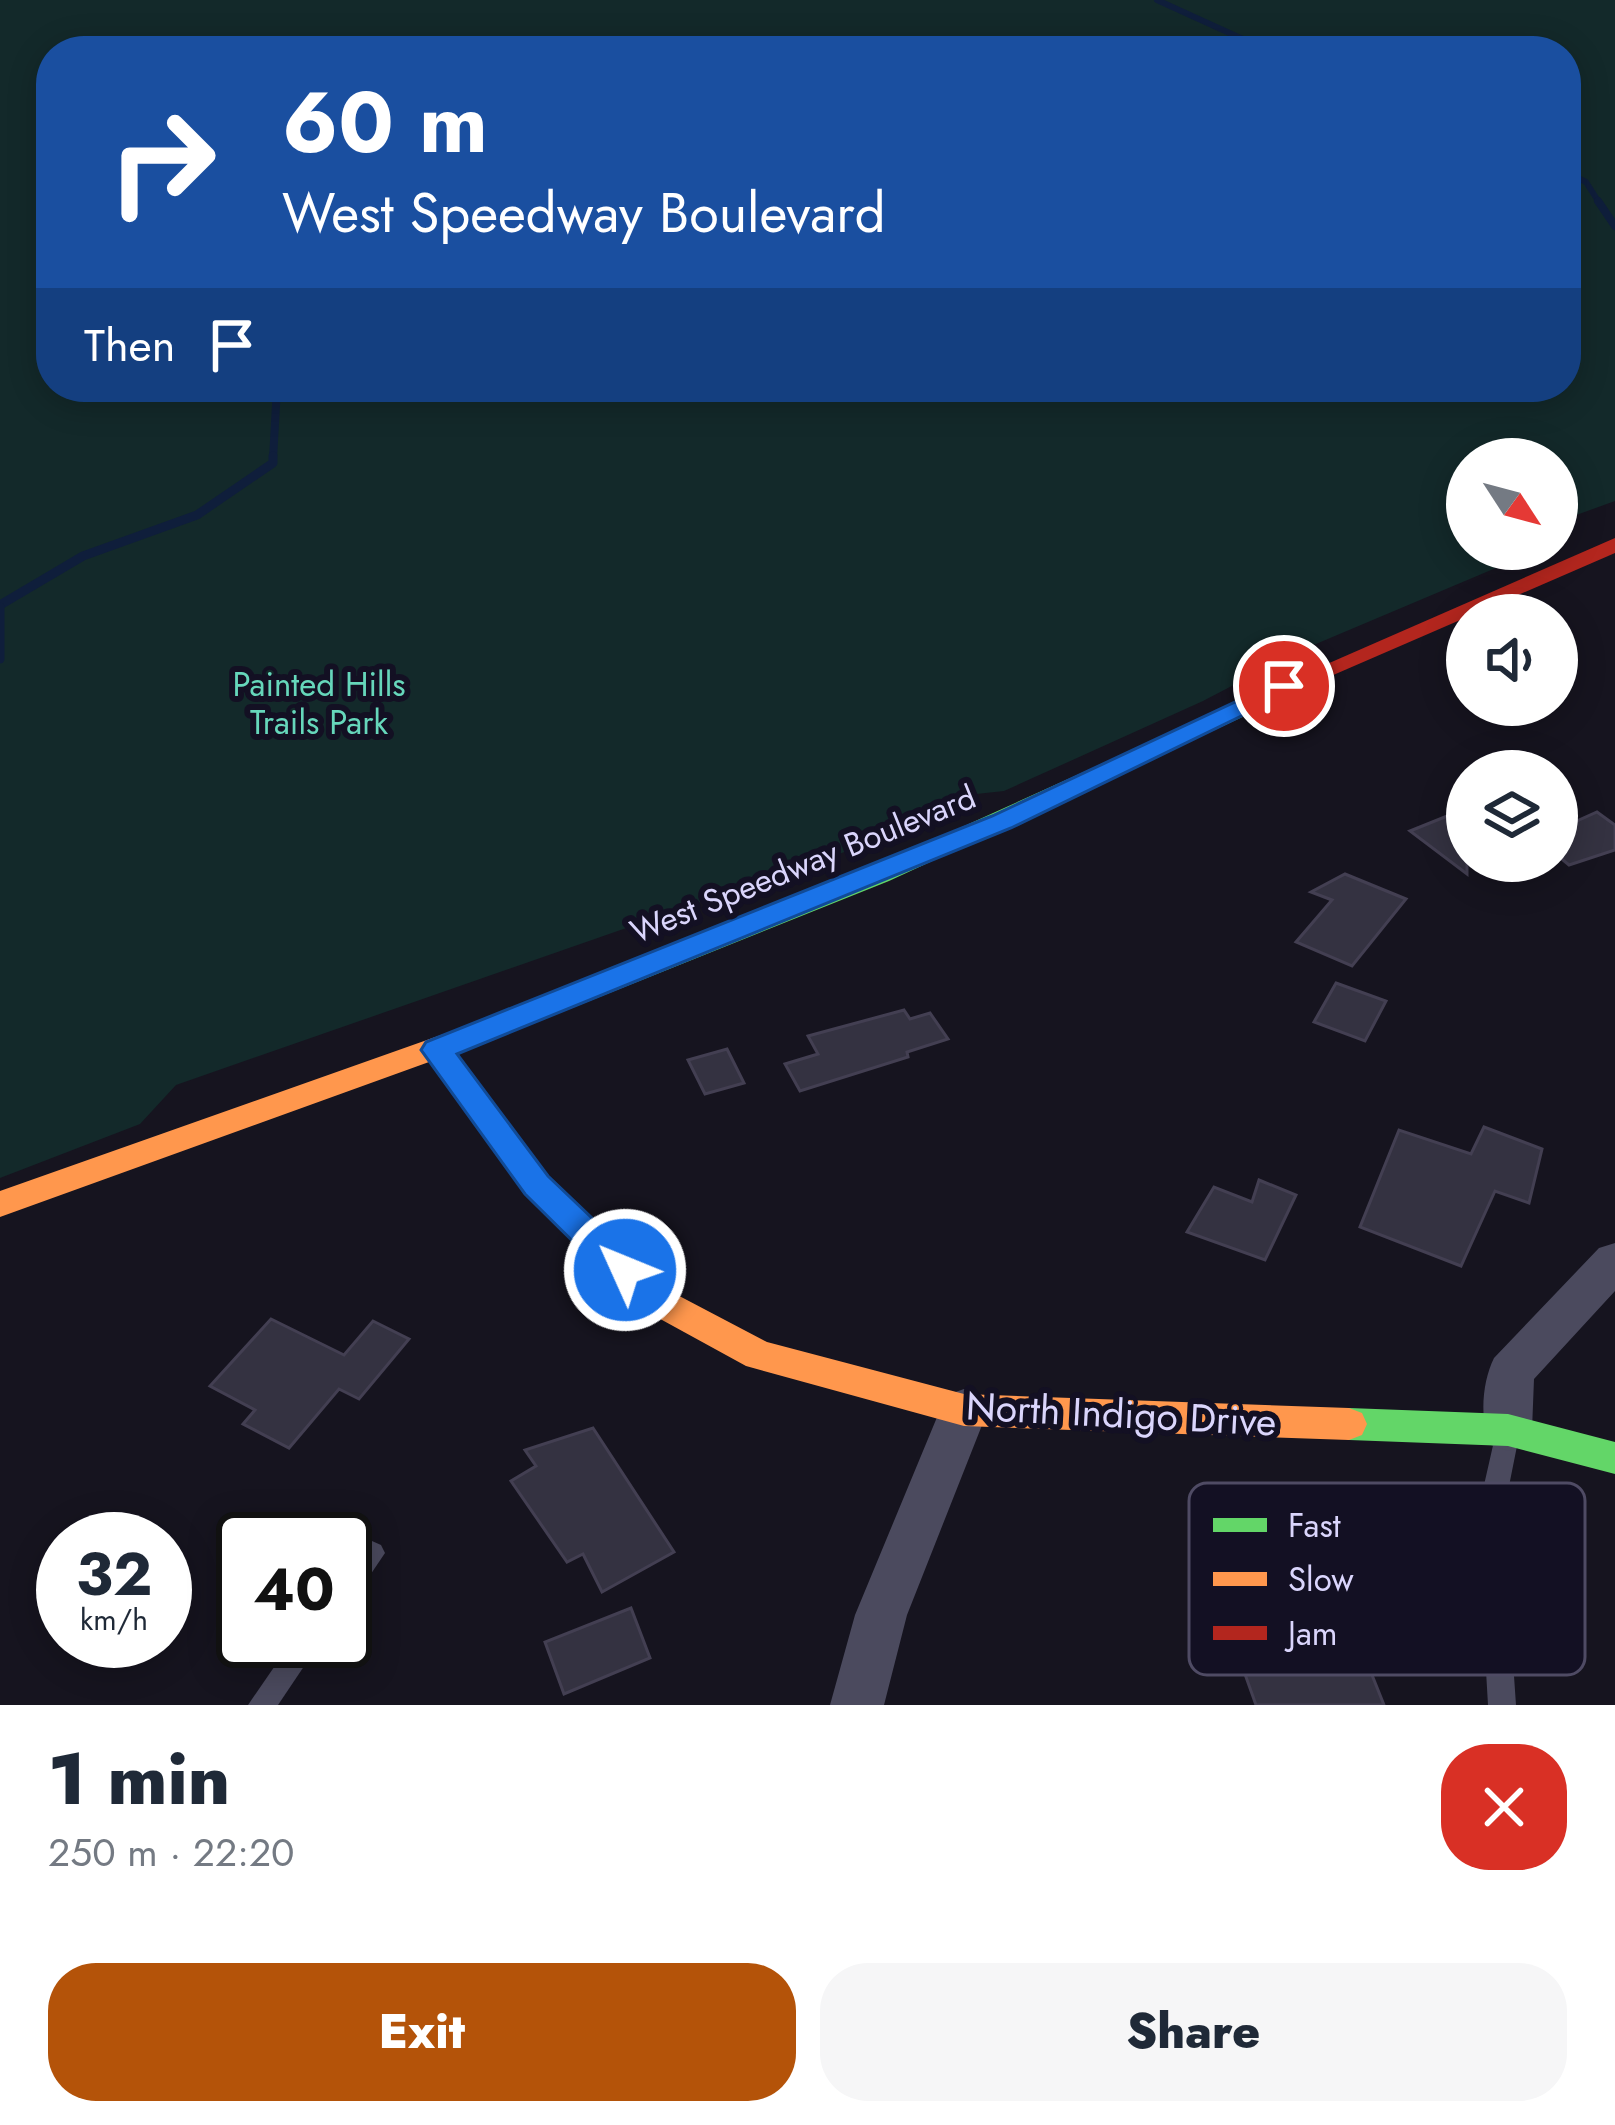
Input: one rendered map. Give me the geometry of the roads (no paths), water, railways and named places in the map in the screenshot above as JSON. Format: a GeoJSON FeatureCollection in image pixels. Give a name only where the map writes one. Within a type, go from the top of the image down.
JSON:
{"type":"FeatureCollection","features":[{"type":"Feature","properties":{"kind":"main road","name":"West Speedway Boulevard"},"geometry":{"type":"LineString","coordinates":[[0,1204],[437,1050],[980,831],[1324,667],[1615,545]]}},
{"type":"Feature","properties":{"kind":"main road","name":"North Indigo Drive"},"geometry":{"type":"LineString","coordinates":[[437,1050],[537,1185],[654,1299],[759,1355],[964,1410],[1508,1430],[1615,1458]]}},
{"type":"Feature","properties":{"kind":"street"},"geometry":{"type":"LineString","coordinates":[[1508,1430],[1511,1372],[1615,1261]]}},
{"type":"Feature","properties":{"kind":"street"},"geometry":{"type":"LineString","coordinates":[[857,1705],[881,1616],[964,1410]]}},
{"type":"Feature","properties":{"kind":"lane"},"geometry":{"type":"LineString","coordinates":[[1497,1483],[1508,1430]]}},
{"type":"Feature","properties":{"kind":"lane"},"geometry":{"type":"LineString","coordinates":[[262,1705],[289,1668]]}},
{"type":"Feature","properties":{"kind":"lane"},"geometry":{"type":"LineString","coordinates":[[1500,1675],[1502,1705]]}},
{"type":"Feature","properties":{"kind":"waterway"},"geometry":{"type":"LineString","coordinates":[[1157,0],[1236,36]]}},
{"type":"Feature","properties":{"kind":"waterway"},"geometry":{"type":"LineString","coordinates":[[1581,180],[1599,203]]}},
{"type":"Feature","properties":{"kind":"waterway"},"geometry":{"type":"LineString","coordinates":[[1599,203],[1615,226]]}},
{"type":"Feature","properties":{"kind":"waterway"},"geometry":{"type":"LineString","coordinates":[[273,459],[276,402]]}},
{"type":"Feature","properties":{"kind":"waterway"},"geometry":{"type":"LineString","coordinates":[[0,605],[83,556],[197,515],[273,459]]}},
{"type":"Feature","properties":{"kind":"waterway"},"geometry":{"type":"LineString","coordinates":[[0,607],[0,659]]}},
{"type":"Feature","properties":{"kind":"park label","name":"Painted Hills Trails Park"},"geometry":{"type":"Point","coordinates":[319,703]}}]}
